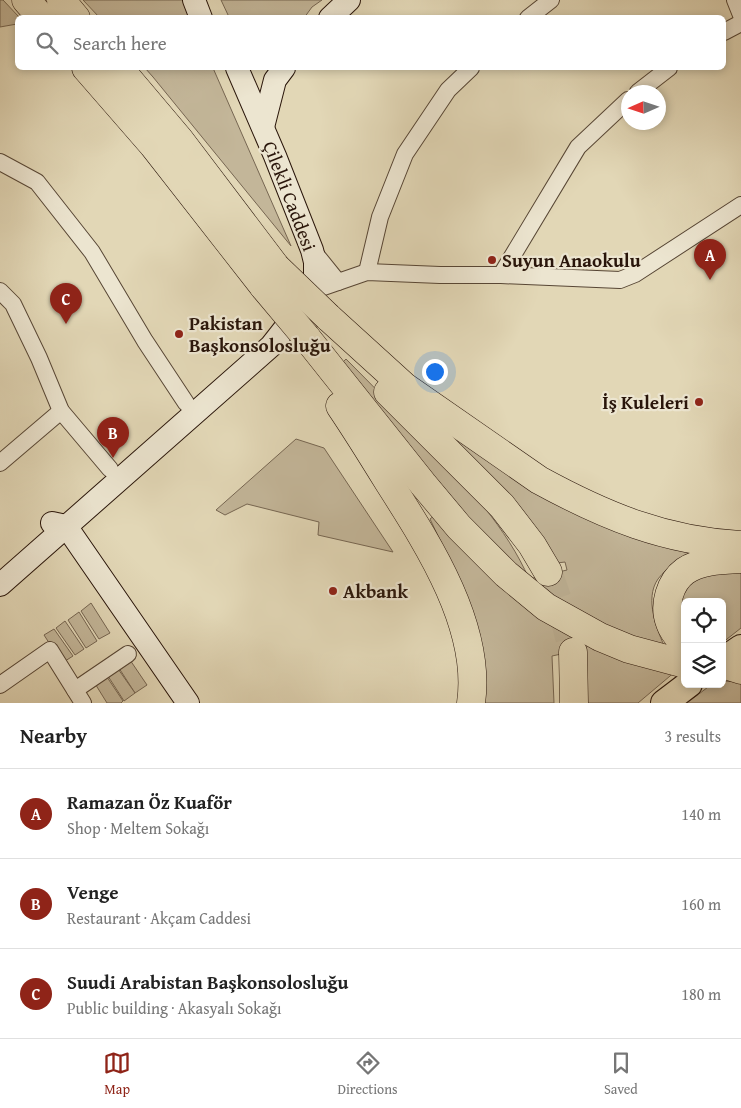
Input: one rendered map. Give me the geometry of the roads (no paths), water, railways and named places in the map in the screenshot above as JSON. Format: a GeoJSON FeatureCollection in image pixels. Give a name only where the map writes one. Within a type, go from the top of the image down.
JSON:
{"type":"FeatureCollection","features":[{"type":"Feature","properties":{"kind":"highway"},"geometry":{"type":"LineString","coordinates":[[26,0],[39,15]]}},
{"type":"Feature","properties":{"kind":"highway"},"geometry":{"type":"LineString","coordinates":[[61,0],[74,15]]}},
{"type":"Feature","properties":{"kind":"highway"},"geometry":{"type":"LineString","coordinates":[[88,70],[152,146],[270,277],[313,329],[423,484],[459,527],[506,574],[546,607],[592,632],[629,650],[681,663]]}},
{"type":"Feature","properties":{"kind":"highway"},"geometry":{"type":"LineString","coordinates":[[121,70],[179,139],[270,277]]}},
{"type":"Feature","properties":{"kind":"highway"},"geometry":{"type":"LineString","coordinates":[[313,329],[405,388],[539,480],[559,491],[614,517],[652,530],[710,544],[741,545]]}},
{"type":"Feature","properties":{"kind":"highway"},"geometry":{"type":"LineString","coordinates":[[313,329],[502,506],[528,539],[548,572]]}},
{"type":"Feature","properties":{"kind":"highway"},"geometry":{"type":"LineString","coordinates":[[313,329],[405,508],[446,580],[464,631],[469,655],[472,678],[471,703]]}},
{"type":"Feature","properties":{"kind":"highway"},"geometry":{"type":"LineString","coordinates":[[683,643],[675,634],[669,622],[667,606],[670,592],[676,581],[685,571],[710,561],[741,559]]}},
{"type":"Feature","properties":{"kind":"highway"},"geometry":{"type":"LineString","coordinates":[[572,652],[574,703]]}},
{"type":"Feature","properties":{"kind":"highway"},"geometry":{"type":"LineString","coordinates":[[726,664],[741,671]]}},
{"type":"Feature","properties":{"kind":"highway"},"geometry":{"type":"LineString","coordinates":[[726,671],[741,671]]}},
{"type":"Feature","properties":{"kind":"main road"},"geometry":{"type":"LineString","coordinates":[[194,0],[201,15]]}},
{"type":"Feature","properties":{"kind":"main road"},"geometry":{"type":"LineString","coordinates":[[209,0],[215,15]]}},
{"type":"Feature","properties":{"kind":"main road"},"geometry":{"type":"LineString","coordinates":[[333,15],[349,0]]}},
{"type":"Feature","properties":{"kind":"main road","name":"Çilekli Caddesi"},"geometry":{"type":"LineString","coordinates":[[224,70],[263,127],[312,250],[315,262],[315,290]]}},
{"type":"Feature","properties":{"kind":"main road","name":"Çilekli Caddesi"},"geometry":{"type":"LineString","coordinates":[[236,70],[242,94],[296,242],[302,266],[302,274],[293,294],[265,342]]}},
{"type":"Feature","properties":{"kind":"main road"},"geometry":{"type":"LineString","coordinates":[[242,94],[266,87],[280,74]]}},
{"type":"Feature","properties":{"kind":"main road"},"geometry":{"type":"LineString","coordinates":[[263,127],[280,74]]}},
{"type":"Feature","properties":{"kind":"main road"},"geometry":{"type":"LineString","coordinates":[[0,585],[58,527],[110,469],[186,403],[265,342],[315,290]]}},
{"type":"Feature","properties":{"kind":"main road"},"geometry":{"type":"LineString","coordinates":[[0,567],[58,527],[154,448],[248,368],[265,342]]}},
{"type":"Feature","properties":{"kind":"main road"},"geometry":{"type":"LineString","coordinates":[[58,527],[174,703]]}},
{"type":"Feature","properties":{"kind":"main road"},"geometry":{"type":"LineString","coordinates":[[58,527],[188,703]]}},
{"type":"Feature","properties":{"kind":"main road"},"geometry":{"type":"LineString","coordinates":[[726,659],[741,648]]}},
{"type":"Feature","properties":{"kind":"main road"},"geometry":{"type":"LineString","coordinates":[[664,703],[684,688]]}},
{"type":"Feature","properties":{"kind":"street"},"geometry":{"type":"LineString","coordinates":[[532,15],[551,0]]}},
{"type":"Feature","properties":{"kind":"street"},"geometry":{"type":"LineString","coordinates":[[735,0],[741,16]]}},
{"type":"Feature","properties":{"kind":"street"},"geometry":{"type":"LineString","coordinates":[[726,31],[741,23]]}},
{"type":"Feature","properties":{"kind":"street"},"geometry":{"type":"LineString","coordinates":[[367,272],[380,217],[405,154],[448,90],[468,70]]}},
{"type":"Feature","properties":{"kind":"street"},"geometry":{"type":"LineString","coordinates":[[647,85],[666,70]]}},
{"type":"Feature","properties":{"kind":"street"},"geometry":{"type":"LineString","coordinates":[[501,275],[578,148],[621,107]]}},
{"type":"Feature","properties":{"kind":"street"},"geometry":{"type":"LineString","coordinates":[[0,162],[38,182],[92,252],[145,341],[186,403]]}},
{"type":"Feature","properties":{"kind":"street"},"geometry":{"type":"LineString","coordinates":[[315,290],[367,272],[620,280],[635,274],[741,205]]}},
{"type":"Feature","properties":{"kind":"street"},"geometry":{"type":"LineString","coordinates":[[312,250],[338,282]]}},
{"type":"Feature","properties":{"kind":"street"},"geometry":{"type":"LineString","coordinates":[[0,290],[13,304],[40,358],[61,411],[110,469]]}},
{"type":"Feature","properties":{"kind":"street"},"geometry":{"type":"LineString","coordinates":[[0,463],[61,411]]}},
{"type":"Feature","properties":{"kind":"street"},"geometry":{"type":"LineString","coordinates":[[0,685],[50,650],[79,696],[128,654]]}},
{"type":"Feature","properties":{"kind":"tunnel"},"geometry":{"type":"LineString","coordinates":[[548,572],[563,614],[573,652]]}},
{"type":"Feature","properties":{"kind":"place","name":"Suyun Anaokulu"},"geometry":{"type":"Point","coordinates":[492,260]}},
{"type":"Feature","properties":{"kind":"place","name":"Ramazan Öz Kuaför"},"geometry":{"type":"Point","coordinates":[710,280]}},
{"type":"Feature","properties":{"kind":"place","name":"Suudi Arabistan Başkonsolosluğu"},"geometry":{"type":"Point","coordinates":[66,324]}},
{"type":"Feature","properties":{"kind":"place","name":"Pakistan Başkonsolosluğu"},"geometry":{"type":"Point","coordinates":[179,334]}},
{"type":"Feature","properties":{"kind":"place","name":"İş Kuleleri"},"geometry":{"type":"Point","coordinates":[699,402]}},
{"type":"Feature","properties":{"kind":"place","name":"Venge"},"geometry":{"type":"Point","coordinates":[113,458]}},
{"type":"Feature","properties":{"kind":"place","name":"Akbank"},"geometry":{"type":"Point","coordinates":[333,591]}}]}
